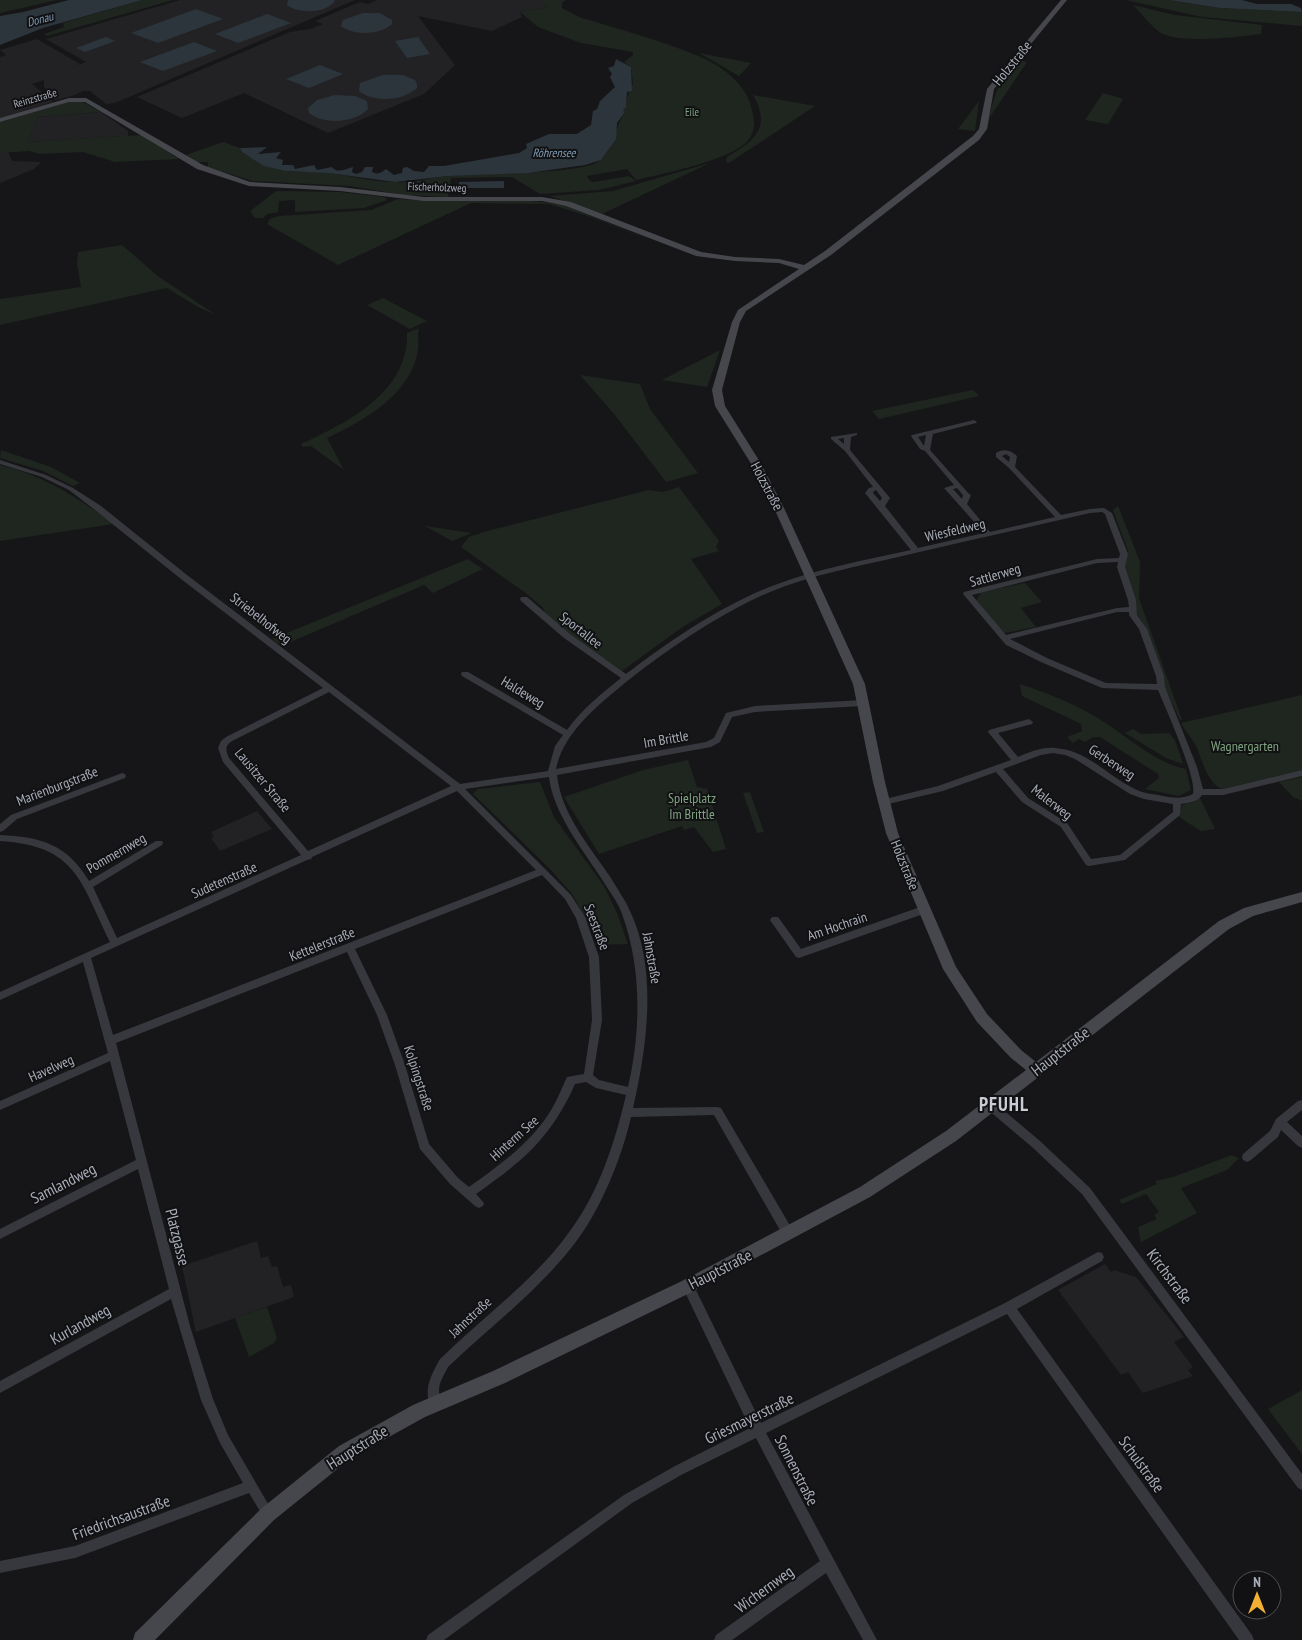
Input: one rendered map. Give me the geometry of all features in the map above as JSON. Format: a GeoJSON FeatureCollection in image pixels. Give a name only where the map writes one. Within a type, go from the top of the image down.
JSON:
{"type":"FeatureCollection","features":[{"type":"Feature","properties":{"kind":"street","name":"Holzstraße"},"geometry":{"type":"LineString","coordinates":[[1036,1070],[1016,1054],[982,1018],[950,969],[923,910],[892,833],[856,676],[811,575],[761,473],[720,406],[717,390],[738,316],[751,303],[836,248],[976,138],[983,129],[991,89],[1064,0]]}},
{"type":"Feature","properties":{"kind":"street","name":"Fischerholzweg"},"geometry":{"type":"LineString","coordinates":[[78,99],[86,100],[104,109],[200,167],[249,184],[340,189],[424,200],[542,199],[568,204],[699,254],[735,259],[790,262],[806,268]]}},
{"type":"Feature","properties":{"kind":"street","name":"Reinzstraße"},"geometry":{"type":"LineString","coordinates":[[0,120],[78,99]]}},
{"type":"Feature","properties":{"kind":"street"},"geometry":{"type":"LineString","coordinates":[[963,504],[967,495],[913,437],[974,422]]}},
{"type":"Feature","properties":{"kind":"street"},"geometry":{"type":"LineString","coordinates":[[927,450],[930,432]]}},
{"type":"Feature","properties":{"kind":"street"},"geometry":{"type":"LineString","coordinates":[[847,450],[852,434],[833,438],[847,450],[878,488],[871,490],[869,493],[916,551]]}},
{"type":"Feature","properties":{"kind":"street","name":"Striebelhofweg"},"geometry":{"type":"LineString","coordinates":[[0,462],[44,476],[71,489],[98,508],[458,787]]}},
{"type":"Feature","properties":{"kind":"street"},"geometry":{"type":"LineString","coordinates":[[1011,467],[1060,518]]}},
{"type":"Feature","properties":{"kind":"street"},"geometry":{"type":"LineString","coordinates":[[959,486],[948,488],[990,535]]}},
{"type":"Feature","properties":{"kind":"street","name":"Wiesfeldweg"},"geometry":{"type":"LineString","coordinates":[[811,575],[1060,518],[1104,510],[1112,518],[1124,554],[1123,560]]}},
{"type":"Feature","properties":{"kind":"street","name":"Sattlerweg"},"geometry":{"type":"LineString","coordinates":[[1004,638],[967,594],[1101,560],[1123,560]]}},
{"type":"Feature","properties":{"kind":"street"},"geometry":{"type":"LineString","coordinates":[[1123,560],[1121,568],[1132,600],[1132,609],[1143,629],[1160,676],[1161,686],[1185,744],[1199,792]]}},
{"type":"Feature","properties":{"kind":"street"},"geometry":{"type":"LineString","coordinates":[[552,773],[554,759],[567,734],[597,702],[626,678],[661,652],[739,604],[778,586],[811,575]]}},
{"type":"Feature","properties":{"kind":"street","name":"Sportallee"},"geometry":{"type":"LineString","coordinates":[[524,599],[567,636],[626,678]]}},
{"type":"Feature","properties":{"kind":"street"},"geometry":{"type":"LineString","coordinates":[[1004,638],[1117,610],[1132,609]]}},
{"type":"Feature","properties":{"kind":"street"},"geometry":{"type":"LineString","coordinates":[[1004,638],[1044,660],[1104,686],[1161,686]]}},
{"type":"Feature","properties":{"kind":"street","name":"Haldeweg"},"geometry":{"type":"LineString","coordinates":[[465,674],[567,734]]}},
{"type":"Feature","properties":{"kind":"street","name":"Lausitzer Straße"},"geometry":{"type":"LineString","coordinates":[[308,857],[226,760],[221,750],[222,745],[229,738],[330,688]]}},
{"type":"Feature","properties":{"kind":"street","name":"Im Brittle"},"geometry":{"type":"LineString","coordinates":[[458,787],[708,746],[717,740],[729,715],[752,709],[863,703]]}},
{"type":"Feature","properties":{"kind":"street"},"geometry":{"type":"LineString","coordinates":[[1017,762],[992,732],[1029,722]]}},
{"type":"Feature","properties":{"kind":"street","name":"Gerberweg"},"geometry":{"type":"LineString","coordinates":[[884,802],[940,790],[1040,752],[1065,750],[1135,793],[1177,802]]}},
{"type":"Feature","properties":{"kind":"street","name":"Malerweg"},"geometry":{"type":"LineString","coordinates":[[998,769],[1025,800],[1064,825],[1090,863],[1122,858],[1177,813],[1177,802]]}},
{"type":"Feature","properties":{"kind":"street","name":"Jahnstraße"},"geometry":{"type":"LineString","coordinates":[[435,1404],[433,1382],[444,1362],[545,1268],[575,1233],[606,1180],[631,1092],[640,1040],[643,992],[636,939],[626,912],[611,885],[568,821],[557,794],[552,773]]}},
{"type":"Feature","properties":{"kind":"street"},"geometry":{"type":"LineString","coordinates":[[1177,802],[1192,800],[1199,792],[1223,792],[1302,773]]}},
{"type":"Feature","properties":{"kind":"street","name":"Marienburgstraße"},"geometry":{"type":"LineString","coordinates":[[12,838],[2,827],[14,817],[122,776]]}},
{"type":"Feature","properties":{"kind":"street","name":"Sudetenstraße"},"geometry":{"type":"LineString","coordinates":[[0,996],[458,787]]}},
{"type":"Feature","properties":{"kind":"street","name":"Seestraße"},"geometry":{"type":"LineString","coordinates":[[458,787],[544,871],[568,898],[580,917],[594,957],[597,1020],[588,1077]]}},
{"type":"Feature","properties":{"kind":"street"},"geometry":{"type":"LineString","coordinates":[[0,838],[12,838],[45,846],[67,858],[87,886],[115,943]]}},
{"type":"Feature","properties":{"kind":"street","name":"Pommernweg"},"geometry":{"type":"LineString","coordinates":[[87,886],[159,844]]}},
{"type":"Feature","properties":{"kind":"street","name":"Kettelerstraße"},"geometry":{"type":"LineString","coordinates":[[110,1041],[544,871]]}},
{"type":"Feature","properties":{"kind":"street","name":"Hauptstraße"},"geometry":{"type":"LineString","coordinates":[[142,1640],[268,1514],[345,1452],[435,1404],[499,1377],[688,1286],[865,1192],[951,1136],[1224,925],[1249,912],[1302,897]]}},
{"type":"Feature","properties":{"kind":"street","name":"Am Hochrain"},"geometry":{"type":"LineString","coordinates":[[776,920],[798,954],[923,910]]}},
{"type":"Feature","properties":{"kind":"street","name":"Kolpingstraße"},"geometry":{"type":"LineString","coordinates":[[350,948],[384,1022],[424,1146],[454,1182],[478,1203]]}},
{"type":"Feature","properties":{"kind":"street","name":"Platzgasse"},"geometry":{"type":"LineString","coordinates":[[86,956],[114,1055],[175,1291],[210,1409],[250,1487],[268,1514]]}},
{"type":"Feature","properties":{"kind":"street","name":"Havelweg"},"geometry":{"type":"LineString","coordinates":[[0,1106],[114,1055]]}},
{"type":"Feature","properties":{"kind":"street"},"geometry":{"type":"LineString","coordinates":[[588,1077],[596,1084],[631,1092]]}},
{"type":"Feature","properties":{"kind":"street","name":"Hinterm See"},"geometry":{"type":"LineString","coordinates":[[468,1194],[535,1142],[558,1111],[571,1080],[588,1077]]}},
{"type":"Feature","properties":{"kind":"street"},"geometry":{"type":"LineString","coordinates":[[1247,1157],[1274,1134],[1280,1122],[1302,1104]]}},
{"type":"Feature","properties":{"kind":"street","name":"Kirchstraße"},"geometry":{"type":"LineString","coordinates":[[991,1106],[1036,1144],[1086,1191],[1302,1484]]}},
{"type":"Feature","properties":{"kind":"street"},"geometry":{"type":"LineString","coordinates":[[626,1113],[717,1111],[788,1233]]}},
{"type":"Feature","properties":{"kind":"street"},"geometry":{"type":"LineString","coordinates":[[1280,1122],[1302,1143]]}},
{"type":"Feature","properties":{"kind":"street","name":"Samlandweg"},"geometry":{"type":"LineString","coordinates":[[0,1234],[141,1162]]}},
{"type":"Feature","properties":{"kind":"street","name":"Griesmayerstraße"},"geometry":{"type":"LineString","coordinates":[[433,1640],[628,1499],[671,1474],[1010,1307],[1098,1256]]}},
{"type":"Feature","properties":{"kind":"street","name":"Sonnenstraße"},"geometry":{"type":"LineString","coordinates":[[688,1286],[758,1432],[827,1564],[870,1640]]}},
{"type":"Feature","properties":{"kind":"street","name":"Kurlandweg"},"geometry":{"type":"LineString","coordinates":[[0,1387],[175,1291]]}},
{"type":"Feature","properties":{"kind":"street","name":"Schulstraße"},"geometry":{"type":"LineString","coordinates":[[1010,1307],[1247,1640]]}},
{"type":"Feature","properties":{"kind":"street","name":"Friedrichsaustraße"},"geometry":{"type":"LineString","coordinates":[[0,1567],[75,1552],[250,1487]]}},
{"type":"Feature","properties":{"kind":"street","name":"Wichernweg"},"geometry":{"type":"LineString","coordinates":[[721,1640],[827,1564]]}},
{"type":"Feature","properties":{"kind":"shaded area"},"geometry":{"type":"Polygon","coordinates":[[[180,0],[355,0],[115,103],[106,104],[90,91],[83,91],[55,100],[44,87],[44,80],[32,84],[53,102],[0,118],[0,57],[6,55],[0,50],[37,39],[80,64],[65,70],[86,62],[46,39],[180,0]]]}},
{"type":"Feature","properties":{"kind":"shaded area"},"geometry":{"type":"Polygon","coordinates":[[[377,0],[538,0],[549,7],[520,12],[522,17],[492,31],[418,16],[455,65],[424,94],[328,133],[244,93],[182,118],[137,97],[290,32],[310,29],[323,24],[315,21],[360,2],[368,4],[377,0]]]}},
{"type":"Feature","properties":{"kind":"shaded area"},"geometry":{"type":"Polygon","coordinates":[[[101,112],[128,131],[128,136],[28,142],[37,117],[101,112]]]}},
{"type":"Feature","properties":{"kind":"shaded area"},"geometry":{"type":"Polygon","coordinates":[[[8,152],[12,161],[41,162],[34,169],[0,183],[0,153],[8,152]]]}},
{"type":"Feature","properties":{"kind":"shaded area"},"geometry":{"type":"Polygon","coordinates":[[[257,811],[272,829],[220,851],[211,838],[214,837],[211,832],[257,811]]]}},
{"type":"Feature","properties":{"kind":"shaded area"},"geometry":{"type":"Polygon","coordinates":[[[257,1241],[261,1258],[268,1256],[272,1267],[277,1266],[283,1287],[291,1285],[294,1297],[196,1332],[182,1266],[257,1241]]]}},
{"type":"Feature","properties":{"kind":"shaded area"},"geometry":{"type":"Polygon","coordinates":[[[1105,1264],[1111,1272],[1114,1270],[1136,1277],[1184,1337],[1174,1342],[1193,1367],[1188,1370],[1193,1376],[1143,1393],[1128,1372],[1121,1375],[1058,1290],[1105,1264]]]}},
{"type":"Feature","properties":{"kind":"green space"},"geometry":{"type":"Polygon","coordinates":[[[0,0],[57,0],[0,13],[0,0]]]}},
{"type":"Feature","properties":{"kind":"green space"},"geometry":{"type":"Polygon","coordinates":[[[142,0],[173,0],[47,36],[44,34],[64,27],[63,23],[142,0]]]}},
{"type":"Feature","properties":{"kind":"green space","name":"Eile"},"geometry":{"type":"Polygon","coordinates":[[[538,0],[566,0],[562,3],[562,8],[579,17],[674,47],[705,59],[719,67],[738,83],[747,96],[754,120],[751,136],[744,144],[732,152],[680,170],[636,180],[627,169],[587,176],[590,181],[594,182],[629,176],[636,181],[599,190],[540,194],[512,177],[451,178],[448,197],[403,195],[350,186],[252,181],[208,167],[208,162],[195,162],[186,155],[223,142],[240,148],[243,153],[268,166],[285,171],[331,173],[387,182],[415,181],[448,176],[527,173],[589,166],[599,161],[608,151],[625,112],[623,110],[633,84],[631,67],[624,62],[633,55],[633,52],[581,43],[538,27],[520,12],[549,7],[538,0]]]}},
{"type":"Feature","properties":{"kind":"green space"},"geometry":{"type":"Polygon","coordinates":[[[1126,0],[1169,0],[1220,8],[1302,12],[1302,26],[1202,17],[1126,0]]]}},
{"type":"Feature","properties":{"kind":"green space"},"geometry":{"type":"Polygon","coordinates":[[[1133,5],[1175,15],[1262,25],[1261,34],[1210,39],[1170,36],[1157,30],[1133,5]]]}},
{"type":"Feature","properties":{"kind":"green space"},"geometry":{"type":"Polygon","coordinates":[[[699,53],[751,63],[739,76],[699,53]]]}},
{"type":"Feature","properties":{"kind":"green space"},"geometry":{"type":"Polygon","coordinates":[[[1018,60],[1027,62],[990,117],[987,132],[993,101],[996,93],[1018,60]]]}},
{"type":"Feature","properties":{"kind":"green space"},"geometry":{"type":"Polygon","coordinates":[[[1103,93],[1123,99],[1108,124],[1085,120],[1103,93]]]}},
{"type":"Feature","properties":{"kind":"green space"},"geometry":{"type":"Polygon","coordinates":[[[753,95],[815,106],[729,163],[726,162],[727,157],[752,139],[760,125],[761,116],[753,95]]]}},
{"type":"Feature","properties":{"kind":"green space"},"geometry":{"type":"Polygon","coordinates":[[[81,101],[101,112],[37,117],[28,142],[141,135],[179,159],[115,162],[83,152],[39,154],[29,151],[0,153],[0,122],[69,102],[81,101]]]}},
{"type":"Feature","properties":{"kind":"green space"},"geometry":{"type":"Polygon","coordinates":[[[979,101],[975,131],[958,129],[979,101]]]}},
{"type":"Feature","properties":{"kind":"green space"},"geometry":{"type":"Polygon","coordinates":[[[710,163],[602,214],[550,196],[613,191],[710,163]]]}},
{"type":"Feature","properties":{"kind":"green space"},"geometry":{"type":"Polygon","coordinates":[[[276,191],[340,192],[385,197],[387,200],[364,208],[295,212],[295,200],[279,201],[278,212],[267,214],[263,218],[255,218],[250,211],[276,191]]]}},
{"type":"Feature","properties":{"kind":"green space"},"geometry":{"type":"Polygon","coordinates":[[[398,199],[525,200],[546,202],[566,206],[673,249],[591,217],[549,204],[471,203],[338,265],[267,224],[270,219],[279,216],[371,210],[398,199]]]}},
{"type":"Feature","properties":{"kind":"green space"},"geometry":{"type":"Polygon","coordinates":[[[122,245],[159,277],[216,315],[198,307],[167,288],[0,325],[0,299],[81,287],[77,264],[78,252],[122,245]]]}},
{"type":"Feature","properties":{"kind":"green space"},"geometry":{"type":"Polygon","coordinates":[[[383,298],[427,321],[410,329],[367,305],[383,298]]]}},
{"type":"Feature","properties":{"kind":"green space"},"geometry":{"type":"Polygon","coordinates":[[[419,328],[417,355],[412,370],[394,395],[382,406],[355,424],[327,438],[344,470],[311,446],[303,447],[301,444],[355,415],[372,403],[386,389],[398,372],[405,354],[407,333],[419,328]]]}},
{"type":"Feature","properties":{"kind":"green space"},"geometry":{"type":"Polygon","coordinates":[[[720,350],[707,387],[662,380],[720,350]]]}},
{"type":"Feature","properties":{"kind":"green space"},"geometry":{"type":"Polygon","coordinates":[[[580,375],[640,384],[650,409],[698,473],[666,482],[615,415],[580,375]]]}},
{"type":"Feature","properties":{"kind":"green space"},"geometry":{"type":"Polygon","coordinates":[[[973,390],[979,396],[879,419],[872,411],[973,390]]]}},
{"type":"Feature","properties":{"kind":"green space"},"geometry":{"type":"Polygon","coordinates":[[[1,450],[51,467],[80,483],[73,486],[43,471],[0,458],[1,450]]]}},
{"type":"Feature","properties":{"kind":"green space"},"geometry":{"type":"Polygon","coordinates":[[[0,465],[16,469],[60,488],[114,524],[0,541],[0,465]]]}},
{"type":"Feature","properties":{"kind":"green space"},"geometry":{"type":"Polygon","coordinates":[[[679,487],[719,541],[716,547],[719,551],[691,559],[722,604],[681,628],[622,671],[546,615],[543,608],[527,594],[461,547],[469,537],[487,531],[649,490],[663,492],[679,487]]]}},
{"type":"Feature","properties":{"kind":"green space"},"geometry":{"type":"Polygon","coordinates":[[[1118,506],[1140,562],[1139,598],[1182,720],[1180,720],[1165,688],[1163,676],[1144,625],[1137,614],[1124,569],[1128,551],[1113,510],[1118,506]]]}},
{"type":"Feature","properties":{"kind":"green space"},"geometry":{"type":"Polygon","coordinates":[[[425,526],[472,533],[452,541],[425,526]]]}},
{"type":"Feature","properties":{"kind":"green space"},"geometry":{"type":"Polygon","coordinates":[[[468,559],[483,569],[433,593],[424,585],[281,646],[272,639],[468,559]]]}},
{"type":"Feature","properties":{"kind":"green space"},"geometry":{"type":"Polygon","coordinates":[[[1025,583],[1042,602],[1021,608],[1036,627],[1004,633],[976,601],[981,592],[1025,583]]]}},
{"type":"Feature","properties":{"kind":"green space"},"geometry":{"type":"Polygon","coordinates":[[[1020,684],[1076,706],[1154,756],[1186,769],[1191,790],[1179,796],[1145,789],[1159,778],[1158,774],[1100,737],[1093,737],[1085,742],[1079,739],[1073,743],[1067,737],[1082,731],[1081,724],[1022,696],[1020,684]]]}},
{"type":"Feature","properties":{"kind":"green space","name":"Wagnergarten"},"geometry":{"type":"Polygon","coordinates":[[[1302,695],[1302,770],[1222,789],[1212,782],[1196,746],[1181,723],[1302,695]]]}},
{"type":"Feature","properties":{"kind":"green space"},"geometry":{"type":"Polygon","coordinates":[[[1133,729],[1141,734],[1169,733],[1175,740],[1183,764],[1166,758],[1125,733],[1133,729]]]}},
{"type":"Feature","properties":{"kind":"green space","name":"Spielplatz Im Brittle"},"geometry":{"type":"Polygon","coordinates":[[[688,760],[697,787],[707,789],[726,849],[713,852],[694,827],[684,830],[682,826],[599,854],[564,797],[643,770],[688,760]]]}},
{"type":"Feature","properties":{"kind":"green space"},"geometry":{"type":"Polygon","coordinates":[[[1302,777],[1302,801],[1293,797],[1279,782],[1302,777]]]}},
{"type":"Feature","properties":{"kind":"green space"},"geometry":{"type":"Polygon","coordinates":[[[540,782],[554,817],[604,886],[617,913],[628,944],[596,945],[595,942],[605,940],[602,932],[593,934],[573,895],[550,869],[473,794],[478,789],[540,782]]]}},
{"type":"Feature","properties":{"kind":"green space"},"geometry":{"type":"Polygon","coordinates":[[[750,792],[764,832],[757,833],[743,793],[750,792]]]}},
{"type":"Feature","properties":{"kind":"green space"},"geometry":{"type":"Polygon","coordinates":[[[1199,796],[1215,829],[1201,831],[1179,817],[1182,805],[1196,801],[1199,796]]]}},
{"type":"Feature","properties":{"kind":"green space"},"geometry":{"type":"Polygon","coordinates":[[[1232,1155],[1239,1158],[1227,1170],[1181,1188],[1197,1213],[1141,1242],[1138,1227],[1157,1219],[1154,1215],[1159,1212],[1146,1194],[1122,1204],[1119,1200],[1157,1184],[1155,1181],[1173,1177],[1232,1155]]]}},
{"type":"Feature","properties":{"kind":"green space"},"geometry":{"type":"Polygon","coordinates":[[[267,1307],[277,1338],[274,1343],[249,1357],[235,1318],[267,1307]]]}},
{"type":"Feature","properties":{"kind":"green space"},"geometry":{"type":"Polygon","coordinates":[[[1302,1390],[1302,1454],[1268,1409],[1302,1390]]]}},
{"type":"Feature","properties":{"kind":"water","name":"Donau"},"geometry":{"type":"Polygon","coordinates":[[[69,0],[142,0],[43,28],[0,45],[0,16],[69,0]]]}},
{"type":"Feature","properties":{"kind":"water"},"geometry":{"type":"Polygon","coordinates":[[[288,0],[335,0],[326,8],[305,11],[287,5],[288,0]]]}},
{"type":"Feature","properties":{"kind":"water"},"geometry":{"type":"Polygon","coordinates":[[[1169,0],[1242,0],[1257,4],[1291,4],[1301,8],[1302,12],[1220,8],[1169,0]]]}},
{"type":"Feature","properties":{"kind":"water"},"geometry":{"type":"Polygon","coordinates":[[[196,9],[223,19],[158,43],[131,33],[196,9]]]}},
{"type":"Feature","properties":{"kind":"water"},"geometry":{"type":"Polygon","coordinates":[[[363,13],[380,13],[392,20],[392,24],[387,28],[367,33],[360,33],[341,26],[343,20],[363,13]]]}},
{"type":"Feature","properties":{"kind":"water"},"geometry":{"type":"Polygon","coordinates":[[[267,14],[291,23],[238,43],[215,34],[267,14]]]}},
{"type":"Feature","properties":{"kind":"water"},"geometry":{"type":"Polygon","coordinates":[[[106,37],[115,41],[85,52],[76,48],[106,37]]]}},
{"type":"Feature","properties":{"kind":"water"},"geometry":{"type":"Polygon","coordinates":[[[418,37],[430,54],[407,58],[395,41],[418,37]]]}},
{"type":"Feature","properties":{"kind":"water"},"geometry":{"type":"Polygon","coordinates":[[[194,42],[217,51],[163,71],[140,62],[194,42]]]}},
{"type":"Feature","properties":{"kind":"water","name":"Röhrensee"},"geometry":{"type":"Polygon","coordinates":[[[616,59],[631,67],[632,91],[627,92],[626,107],[623,110],[625,112],[617,123],[616,139],[601,160],[585,165],[528,173],[448,176],[395,182],[329,173],[285,171],[264,166],[242,152],[240,148],[267,147],[258,154],[281,152],[276,158],[283,160],[282,165],[293,165],[295,169],[314,165],[317,170],[332,167],[336,170],[342,170],[353,167],[352,172],[356,174],[362,172],[365,167],[373,167],[372,172],[374,173],[379,173],[386,169],[394,175],[402,173],[403,168],[407,167],[414,171],[424,172],[429,166],[444,166],[519,153],[527,148],[526,144],[549,134],[577,134],[591,125],[593,111],[597,109],[600,101],[615,87],[610,77],[612,74],[608,68],[614,66],[616,59]]]}},
{"type":"Feature","properties":{"kind":"water"},"geometry":{"type":"Polygon","coordinates":[[[320,65],[343,74],[309,88],[286,79],[320,65]]]}},
{"type":"Feature","properties":{"kind":"water"},"geometry":{"type":"Polygon","coordinates":[[[383,75],[403,75],[415,80],[417,88],[404,96],[388,99],[372,97],[359,91],[360,83],[383,75]]]}},
{"type":"Feature","properties":{"kind":"water"},"geometry":{"type":"Polygon","coordinates":[[[335,95],[355,96],[367,101],[368,109],[348,120],[339,121],[315,117],[309,113],[308,108],[317,100],[335,95]]]}},
{"type":"Feature","properties":{"kind":"water"},"geometry":{"type":"Polygon","coordinates":[[[504,181],[504,188],[459,188],[459,182],[504,181]]]}},
{"type":"Feature","properties":{"kind":"district","name":"PFUHL"},"geometry":{"type":"Point","coordinates":[1004,1104]}}]}
